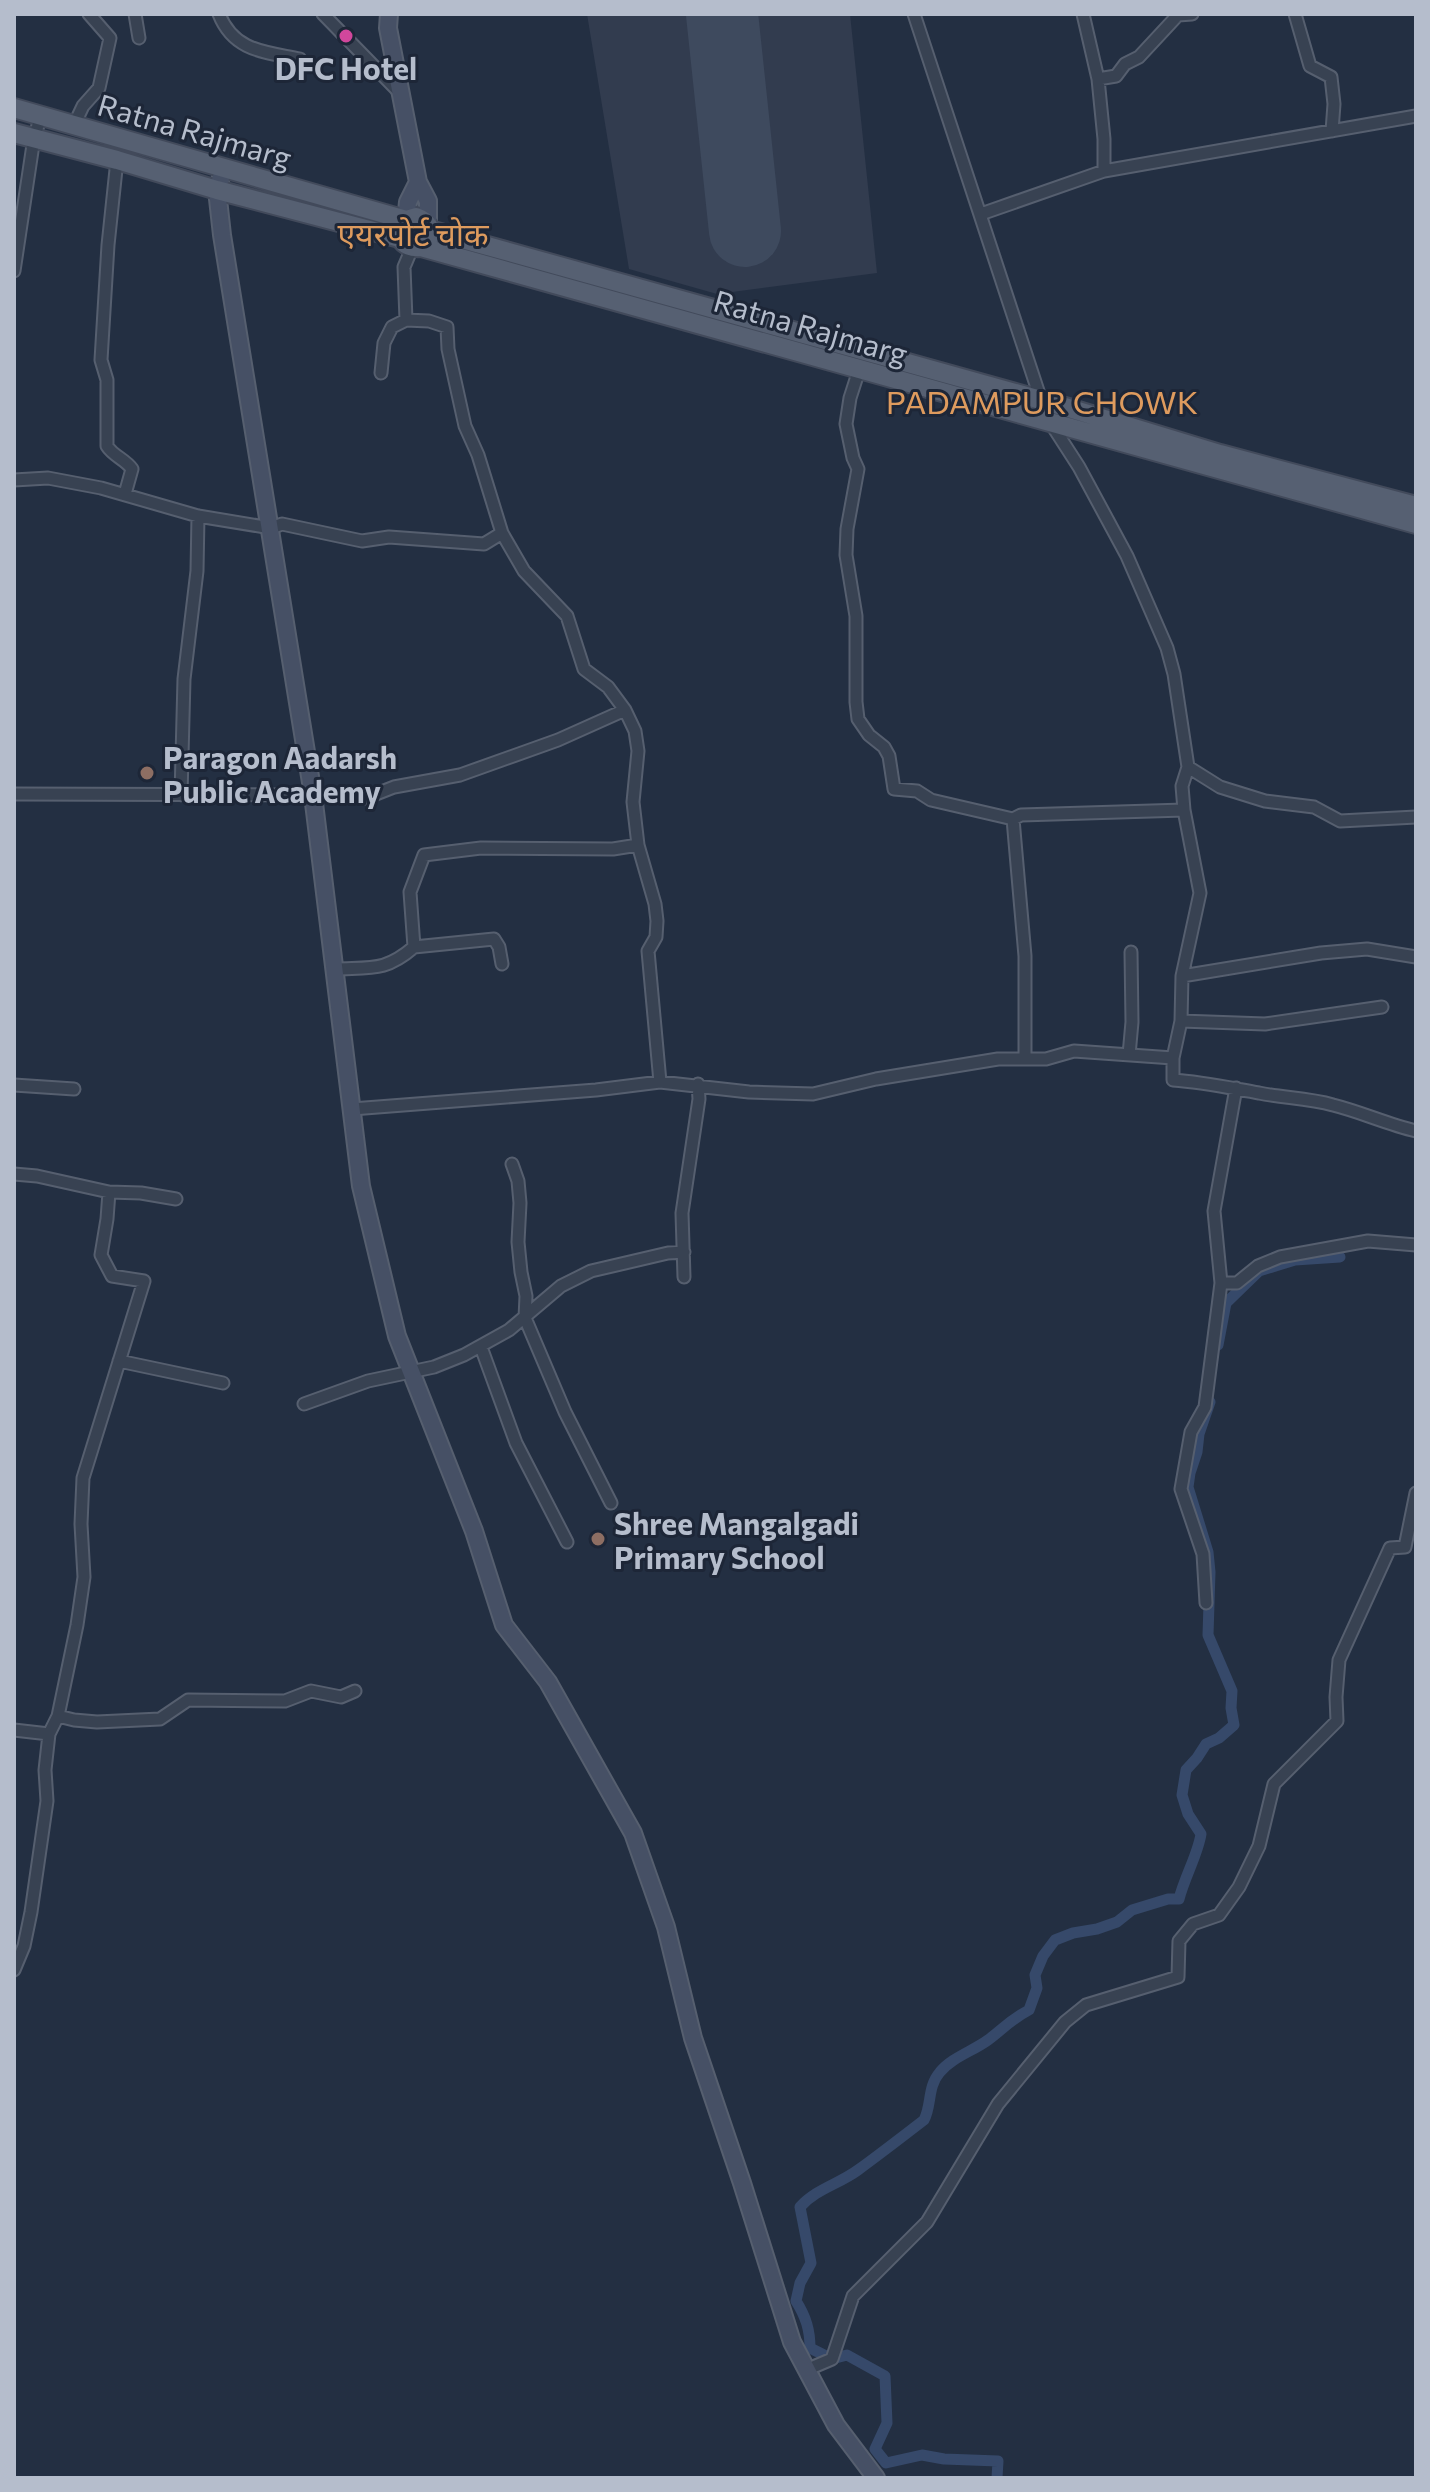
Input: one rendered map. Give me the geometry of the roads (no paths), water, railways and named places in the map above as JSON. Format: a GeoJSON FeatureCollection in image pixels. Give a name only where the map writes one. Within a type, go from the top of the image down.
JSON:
{"type":"FeatureCollection","features":[{"type":"Feature","properties":{"kind":"main road","name":"Ratna Rajmarg"},"geometry":{"type":"LineString","coordinates":[[14,108],[224,168],[410,238]]}},
{"type":"Feature","properties":{"kind":"main road","name":"Ratna Rajmarg"},"geometry":{"type":"LineString","coordinates":[[14,133],[217,190],[410,238],[859,370],[1416,524]]}},
{"type":"Feature","properties":{"kind":"main road","name":"Ratna Rajmarg"},"geometry":{"type":"LineString","coordinates":[[410,238],[416,217],[429,227],[1220,454],[1416,506]]}},
{"type":"Feature","properties":{"kind":"main road"},"geometry":{"type":"LineString","coordinates":[[410,238],[430,237],[429,227]]}},
{"type":"Feature","properties":{"kind":"street"},"geometry":{"type":"LineString","coordinates":[[74,125],[83,106],[99,88],[110,38],[89,14]]}},
{"type":"Feature","properties":{"kind":"street"},"geometry":{"type":"LineString","coordinates":[[135,14],[139,38]]}},
{"type":"Feature","properties":{"kind":"street"},"geometry":{"type":"LineString","coordinates":[[219,14],[232,36],[248,49],[300,59]]}},
{"type":"Feature","properties":{"kind":"street"},"geometry":{"type":"LineString","coordinates":[[323,14],[401,94]]}},
{"type":"Feature","properties":{"kind":"street"},"geometry":{"type":"LineString","coordinates":[[389,14],[388,28],[418,182],[428,201],[429,227]]}},
{"type":"Feature","properties":{"kind":"street"},"geometry":{"type":"LineString","coordinates":[[914,14],[1049,421],[1079,467],[1127,556],[1167,648],[1180,706],[1188,767],[1182,786],[1184,810],[1200,893],[1182,976],[1181,1021],[1173,1058],[1173,1080],[1335,1105],[1416,1131]]}},
{"type":"Feature","properties":{"kind":"street"},"geometry":{"type":"LineString","coordinates":[[1083,14],[1098,79],[1104,171]]}},
{"type":"Feature","properties":{"kind":"street"},"geometry":{"type":"LineString","coordinates":[[1098,79],[1116,76],[1125,64],[1139,57],[1178,15],[1192,14]]}},
{"type":"Feature","properties":{"kind":"street"},"geometry":{"type":"LineString","coordinates":[[1295,14],[1310,66],[1331,77],[1334,104],[1332,131]]}},
{"type":"Feature","properties":{"kind":"street"},"geometry":{"type":"LineString","coordinates":[[14,271],[34,138],[41,116]]}},
{"type":"Feature","properties":{"kind":"street"},"geometry":{"type":"LineString","coordinates":[[981,214],[1104,171],[1416,116]]}},
{"type":"Feature","properties":{"kind":"street"},"geometry":{"type":"LineString","coordinates":[[117,160],[101,360],[107,380],[107,446],[132,469],[125,494]]}},
{"type":"Feature","properties":{"kind":"street"},"geometry":{"type":"LineString","coordinates":[[224,168],[217,190],[222,235],[313,795],[364,1199],[397,1336],[474,1531],[504,1625],[548,1682],[633,1833],[666,1927],[693,2038],[792,2342],[836,2425],[876,2478]]}},
{"type":"Feature","properties":{"kind":"street"},"geometry":{"type":"LineString","coordinates":[[406,320],[404,267],[410,238],[408,202],[418,182]]}},
{"type":"Feature","properties":{"kind":"street"},"geometry":{"type":"LineString","coordinates":[[381,373],[384,343],[392,327],[406,320],[429,321],[447,327],[448,349],[465,426],[478,455],[502,533],[524,571],[567,616],[584,669],[608,687],[625,710],[635,731],[638,751],[633,802],[638,845],[657,921],[656,937],[648,951],[660,1082]]}},
{"type":"Feature","properties":{"kind":"street"},"geometry":{"type":"LineString","coordinates":[[859,370],[846,424],[858,469],[847,529],[846,555],[856,616],[858,719],[889,756],[894,789],[917,791],[931,800],[1013,819],[1021,815],[1184,810]]}},
{"type":"Feature","properties":{"kind":"street"},"geometry":{"type":"LineString","coordinates":[[14,480],[48,478],[125,494],[198,516],[271,528],[282,524],[362,541],[389,537],[484,544],[502,533]]}},
{"type":"Feature","properties":{"kind":"street"},"geometry":{"type":"LineString","coordinates":[[181,795],[184,679],[197,571],[198,516]]}},
{"type":"Feature","properties":{"kind":"street"},"geometry":{"type":"LineString","coordinates":[[366,798],[394,787],[460,775],[558,740],[625,710]]}},
{"type":"Feature","properties":{"kind":"street"},"geometry":{"type":"LineString","coordinates":[[1188,767],[1220,787],[1265,801],[1314,807],[1340,821],[1416,817]]}},
{"type":"Feature","properties":{"kind":"street"},"geometry":{"type":"LineString","coordinates":[[14,794],[313,795]]}},
{"type":"Feature","properties":{"kind":"street"},"geometry":{"type":"LineString","coordinates":[[1013,819],[1025,956],[1025,1058]]}},
{"type":"Feature","properties":{"kind":"street"},"geometry":{"type":"LineString","coordinates":[[414,947],[410,892],[424,855],[481,848],[613,849],[638,845]]}},
{"type":"Feature","properties":{"kind":"street"},"geometry":{"type":"LineString","coordinates":[[334,969],[378,969],[399,960],[414,947],[494,939],[502,964]]}},
{"type":"Feature","properties":{"kind":"street"},"geometry":{"type":"LineString","coordinates":[[1182,976],[1321,953],[1367,949],[1416,957]]}},
{"type":"Feature","properties":{"kind":"street"},"geometry":{"type":"LineString","coordinates":[[1129,1055],[1131,952]]}},
{"type":"Feature","properties":{"kind":"street"},"geometry":{"type":"LineString","coordinates":[[1181,1021],[1265,1024],[1382,1007]]}},
{"type":"Feature","properties":{"kind":"street"},"geometry":{"type":"LineString","coordinates":[[352,1109],[660,1082],[749,1092],[813,1094],[876,1079],[998,1059],[1046,1059],[1074,1051],[1173,1058]]}},
{"type":"Feature","properties":{"kind":"street"},"geometry":{"type":"LineString","coordinates":[[684,1277],[682,1213],[699,1099],[698,1084]]}},
{"type":"Feature","properties":{"kind":"street"},"geometry":{"type":"LineString","coordinates":[[14,1085],[74,1089]]}},
{"type":"Feature","properties":{"kind":"street"},"geometry":{"type":"LineString","coordinates":[[1206,1603],[1203,1554],[1181,1489],[1191,1432],[1205,1407],[1221,1283],[1214,1211],[1236,1088]]}},
{"type":"Feature","properties":{"kind":"street"},"geometry":{"type":"LineString","coordinates":[[512,1164],[518,1181],[520,1203],[518,1242],[526,1296],[525,1318],[565,1412],[611,1503]]}},
{"type":"Feature","properties":{"kind":"street"},"geometry":{"type":"LineString","coordinates":[[14,1174],[109,1192],[176,1199]]}},
{"type":"Feature","properties":{"kind":"street"},"geometry":{"type":"LineString","coordinates":[[14,1970],[24,1946],[31,1912],[47,1801],[45,1770],[49,1734],[58,1716],[84,1577],[81,1524],[83,1478],[144,1281],[112,1276],[101,1255],[109,1192]]}},
{"type":"Feature","properties":{"kind":"street"},"geometry":{"type":"LineString","coordinates":[[1221,1283],[1237,1283],[1258,1266],[1280,1257],[1368,1241],[1416,1245]]}},
{"type":"Feature","properties":{"kind":"street"},"geometry":{"type":"LineString","coordinates":[[304,1404],[391,1374],[434,1367],[481,1347],[525,1318],[561,1286],[591,1271],[684,1252]]}},
{"type":"Feature","properties":{"kind":"street"},"geometry":{"type":"LineString","coordinates":[[481,1347],[516,1443],[567,1542]]}},
{"type":"Feature","properties":{"kind":"street"},"geometry":{"type":"LineString","coordinates":[[119,1361],[223,1383]]}},
{"type":"Feature","properties":{"kind":"street"},"geometry":{"type":"LineString","coordinates":[[806,2370],[832,2359],[853,2296],[927,2222],[998,2104],[1065,2022],[1086,2005],[1178,1977],[1179,1941],[1193,1924],[1219,1915],[1239,1887],[1259,1846],[1274,1784],[1337,1721],[1339,1660],[1390,1548],[1405,1547],[1416,1493]]}},
{"type":"Feature","properties":{"kind":"street"},"geometry":{"type":"LineString","coordinates":[[58,1716],[97,1722],[160,1719],[188,1700],[285,1701],[311,1691],[341,1697],[355,1691]]}},
{"type":"Feature","properties":{"kind":"street"},"geometry":{"type":"LineString","coordinates":[[14,1730],[49,1734]]}},
{"type":"Feature","properties":{"kind":"waterway"},"geometry":{"type":"LineString","coordinates":[[1218,1345],[1226,1303],[1259,1271],[1295,1260],[1340,1257]]}},
{"type":"Feature","properties":{"kind":"waterway"},"geometry":{"type":"LineString","coordinates":[[997,2478],[998,2461],[922,2455],[886,2463],[875,2449],[887,2423],[885,2376],[847,2355],[832,2359],[810,2348],[807,2324],[796,2301],[800,2283],[811,2263],[800,2207],[813,2196],[851,2175],[924,2120],[933,2084],[945,2067],[1029,2010],[1037,1988],[1035,1975],[1043,1956],[1055,1940],[1117,1922],[1132,1910],[1168,1899],[1179,1899],[1201,1834],[1188,1814],[1182,1795],[1186,1770],[1206,1744],[1234,1725],[1232,1691],[1208,1635],[1208,1552],[1188,1487],[1199,1434],[1210,1402]]}},
{"type":"Feature","properties":{"kind":"place","name":"DFC Hotel"},"geometry":{"type":"Point","coordinates":[346,36]}},
{"type":"Feature","properties":{"kind":"place","name":"Paragon Aadarsh Public Academy"},"geometry":{"type":"Point","coordinates":[147,773]}},
{"type":"Feature","properties":{"kind":"place","name":"Shree Mangalgadi Primary School"},"geometry":{"type":"Point","coordinates":[598,1539]}},
{"type":"Feature","properties":{"kind":"district","name":"एयरपोर्ट चोक"},"geometry":{"type":"Point","coordinates":[413,233]}},
{"type":"Feature","properties":{"kind":"district","name":"PADAMPUR CHOWK"},"geometry":{"type":"Point","coordinates":[1042,401]}}]}
